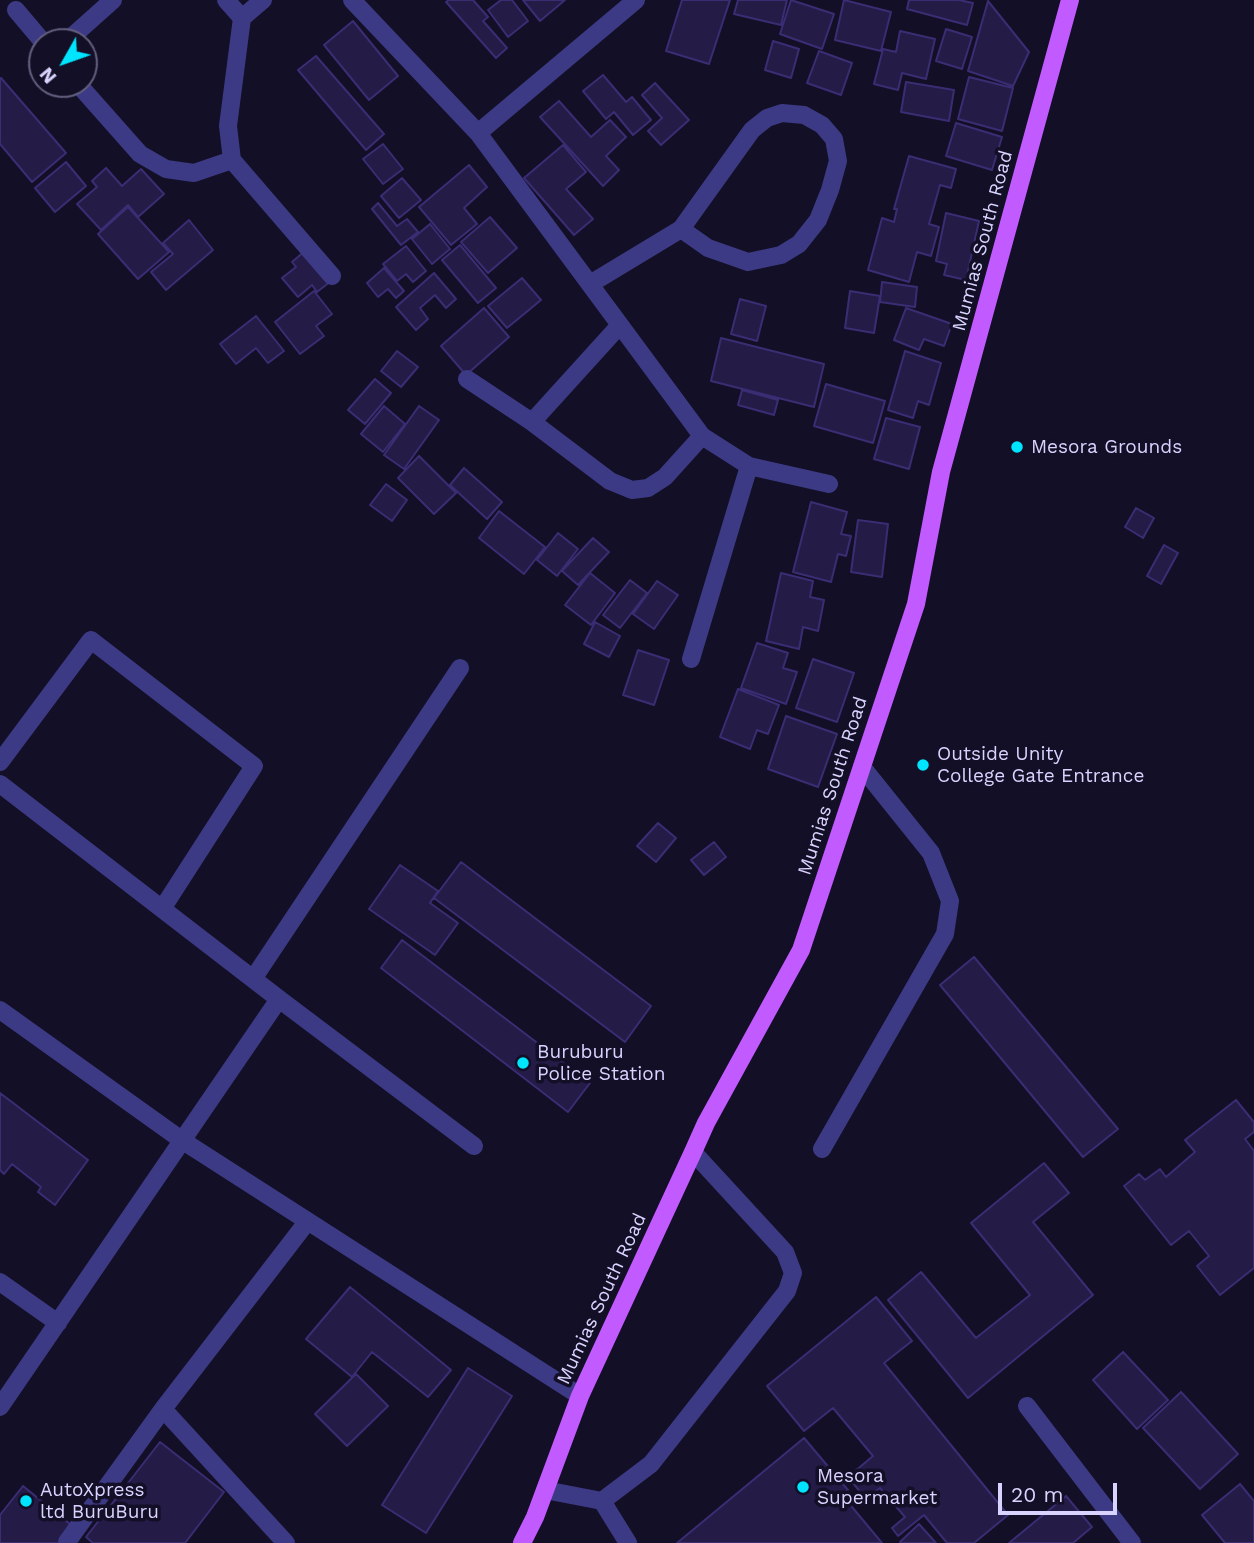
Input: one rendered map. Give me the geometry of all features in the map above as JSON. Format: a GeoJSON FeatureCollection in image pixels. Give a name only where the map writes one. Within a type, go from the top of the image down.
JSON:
{"type":"FeatureCollection","features":[{"type":"Feature","properties":{"kind":"main road","name":"Mumias South Road"},"geometry":{"type":"LineString","coordinates":[[522,1543],[535,1517],[580,1396],[706,1123],[801,950],[916,604],[941,472],[1070,0]]}},
{"type":"Feature","properties":{"kind":"street"},"geometry":{"type":"LineString","coordinates":[[82,28],[113,0]]}},
{"type":"Feature","properties":{"kind":"street"},"geometry":{"type":"LineString","coordinates":[[226,0],[242,18]]}},
{"type":"Feature","properties":{"kind":"street"},"geometry":{"type":"LineString","coordinates":[[263,0],[242,18],[228,126],[232,160],[332,276]]}},
{"type":"Feature","properties":{"kind":"street"},"geometry":{"type":"LineString","coordinates":[[352,0],[478,134],[702,436],[749,466],[829,484]]}},
{"type":"Feature","properties":{"kind":"street"},"geometry":{"type":"LineString","coordinates":[[478,134],[636,0]]}},
{"type":"Feature","properties":{"kind":"street"},"geometry":{"type":"LineString","coordinates":[[16,10],[31,28]]}},
{"type":"Feature","properties":{"kind":"street"},"geometry":{"type":"LineString","coordinates":[[90,98],[140,154],[166,169],[194,173],[232,160]]}},
{"type":"Feature","properties":{"kind":"street"},"geometry":{"type":"LineString","coordinates":[[590,284],[681,229],[752,130],[767,118],[782,113],[804,116],[822,125],[834,139],[838,160],[818,219],[799,244],[781,255],[748,262],[708,248],[681,229]]}},
{"type":"Feature","properties":{"kind":"street"},"geometry":{"type":"LineString","coordinates":[[532,422],[620,325]]}},
{"type":"Feature","properties":{"kind":"street"},"geometry":{"type":"LineString","coordinates":[[467,379],[532,422],[610,481],[632,490],[648,488],[665,477],[702,436]]}},
{"type":"Feature","properties":{"kind":"street"},"geometry":{"type":"LineString","coordinates":[[691,659],[749,466]]}},
{"type":"Feature","properties":{"kind":"street"},"geometry":{"type":"LineString","coordinates":[[0,762],[91,640],[254,766],[162,909]]}},
{"type":"Feature","properties":{"kind":"street"},"geometry":{"type":"LineString","coordinates":[[253,979],[460,668]]}},
{"type":"Feature","properties":{"kind":"street"},"geometry":{"type":"LineString","coordinates":[[822,1149],[945,934],[950,901],[931,853],[862,767]]}},
{"type":"Feature","properties":{"kind":"street"},"geometry":{"type":"LineString","coordinates":[[0,784],[474,1146]]}},
{"type":"Feature","properties":{"kind":"street"},"geometry":{"type":"LineString","coordinates":[[0,1407],[279,999]]}},
{"type":"Feature","properties":{"kind":"street"},"geometry":{"type":"LineString","coordinates":[[0,1010],[183,1141],[580,1396]]}},
{"type":"Feature","properties":{"kind":"street"},"geometry":{"type":"LineString","coordinates":[[602,1501],[651,1464],[787,1291],[793,1273],[785,1252],[693,1152]]}},
{"type":"Feature","properties":{"kind":"street"},"geometry":{"type":"LineString","coordinates":[[67,1542],[163,1409],[307,1222]]}},
{"type":"Feature","properties":{"kind":"street"},"geometry":{"type":"LineString","coordinates":[[0,1282],[58,1323]]}},
{"type":"Feature","properties":{"kind":"street"},"geometry":{"type":"LineString","coordinates":[[1027,1406],[1132,1543]]}},
{"type":"Feature","properties":{"kind":"street"},"geometry":{"type":"LineString","coordinates":[[163,1409],[286,1543]]}},
{"type":"Feature","properties":{"kind":"street"},"geometry":{"type":"LineString","coordinates":[[545,1490],[602,1501],[628,1543]]}},
{"type":"Feature","properties":{"kind":"building"},"geometry":{"type":"Polygon","coordinates":[[[473,0],[488,17],[483,21],[507,48],[496,58],[446,2],[473,0]]]}},
{"type":"Feature","properties":{"kind":"building"},"geometry":{"type":"Polygon","coordinates":[[[501,0],[512,0],[528,21],[508,37],[488,10],[501,0]]]}},
{"type":"Feature","properties":{"kind":"building"},"geometry":{"type":"Polygon","coordinates":[[[523,0],[565,0],[540,21],[523,0]]]}},
{"type":"Feature","properties":{"kind":"building"},"geometry":{"type":"Polygon","coordinates":[[[682,0],[730,0],[709,64],[666,51],[682,0]]]}},
{"type":"Feature","properties":{"kind":"building"},"geometry":{"type":"Polygon","coordinates":[[[738,0],[787,0],[781,25],[734,14],[738,0]]]}},
{"type":"Feature","properties":{"kind":"building"},"geometry":{"type":"Polygon","coordinates":[[[791,0],[834,14],[822,49],[780,34],[791,0]]]}},
{"type":"Feature","properties":{"kind":"building"},"geometry":{"type":"Polygon","coordinates":[[[844,0],[891,12],[881,51],[835,40],[844,0]]]}},
{"type":"Feature","properties":{"kind":"building"},"geometry":{"type":"Polygon","coordinates":[[[909,0],[959,0],[973,3],[967,25],[907,9],[909,0]]]}},
{"type":"Feature","properties":{"kind":"building"},"geometry":{"type":"Polygon","coordinates":[[[988,1],[1029,52],[1013,86],[968,71],[988,1]]]}},
{"type":"Feature","properties":{"kind":"building"},"geometry":{"type":"Polygon","coordinates":[[[353,21],[398,76],[369,100],[324,45],[353,21]]]}},
{"type":"Feature","properties":{"kind":"building"},"geometry":{"type":"Polygon","coordinates":[[[946,29],[972,37],[962,69],[936,61],[946,29]]]}},
{"type":"Feature","properties":{"kind":"building"},"geometry":{"type":"Polygon","coordinates":[[[900,31],[935,39],[926,79],[902,73],[898,90],[874,84],[883,49],[896,52],[900,31]]]}},
{"type":"Feature","properties":{"kind":"building"},"geometry":{"type":"Polygon","coordinates":[[[773,41],[799,49],[791,78],[765,70],[773,41]]]}},
{"type":"Feature","properties":{"kind":"building"},"geometry":{"type":"Polygon","coordinates":[[[819,51],[852,63],[841,95],[807,83],[819,51]]]}},
{"type":"Feature","properties":{"kind":"building"},"geometry":{"type":"Polygon","coordinates":[[[316,56],[384,134],[366,150],[298,70],[316,56]]]}},
{"type":"Feature","properties":{"kind":"building"},"geometry":{"type":"Polygon","coordinates":[[[603,75],[626,102],[632,97],[651,120],[633,135],[614,112],[606,119],[583,91],[603,75]]]}},
{"type":"Feature","properties":{"kind":"building"},"geometry":{"type":"Polygon","coordinates":[[[969,77],[1013,88],[1002,131],[958,119],[969,77]]]}},
{"type":"Feature","properties":{"kind":"building"},"geometry":{"type":"Polygon","coordinates":[[[1,78],[66,153],[32,182],[0,144],[1,78]]]}},
{"type":"Feature","properties":{"kind":"building"},"geometry":{"type":"Polygon","coordinates":[[[906,82],[954,90],[949,121],[901,112],[906,82]]]}},
{"type":"Feature","properties":{"kind":"building"},"geometry":{"type":"Polygon","coordinates":[[[655,83],[689,120],[661,145],[648,131],[662,118],[642,95],[655,83]]]}},
{"type":"Feature","properties":{"kind":"building"},"geometry":{"type":"Polygon","coordinates":[[[559,101],[591,137],[610,120],[626,137],[606,156],[619,170],[603,186],[540,117],[559,101]]]}},
{"type":"Feature","properties":{"kind":"building"},"geometry":{"type":"Polygon","coordinates":[[[956,123],[1002,137],[992,170],[946,156],[956,123]]]}},
{"type":"Feature","properties":{"kind":"building"},"geometry":{"type":"Polygon","coordinates":[[[383,144],[403,169],[383,184],[363,159],[383,144]]]}},
{"type":"Feature","properties":{"kind":"building"},"geometry":{"type":"Polygon","coordinates":[[[563,145],[586,172],[566,189],[593,219],[574,235],[524,178],[563,145]]]}},
{"type":"Feature","properties":{"kind":"building"},"geometry":{"type":"Polygon","coordinates":[[[909,156],[956,169],[951,188],[940,185],[929,224],[939,227],[931,256],[917,252],[909,282],[868,270],[882,218],[894,222],[897,209],[894,209],[909,156]]]}},
{"type":"Feature","properties":{"kind":"building"},"geometry":{"type":"Polygon","coordinates":[[[66,162],[86,186],[55,212],[35,188],[66,162]]]}},
{"type":"Feature","properties":{"kind":"building"},"geometry":{"type":"Polygon","coordinates":[[[469,165],[487,187],[464,208],[477,224],[451,245],[419,207],[469,165]]]}},
{"type":"Feature","properties":{"kind":"building"},"geometry":{"type":"Polygon","coordinates":[[[106,168],[122,186],[141,169],[164,194],[138,217],[128,205],[101,230],[77,204],[97,187],[92,181],[106,168]]]}},
{"type":"Feature","properties":{"kind":"building"},"geometry":{"type":"Polygon","coordinates":[[[402,178],[421,200],[399,218],[381,196],[402,178]]]}},
{"type":"Feature","properties":{"kind":"building"},"geometry":{"type":"Polygon","coordinates":[[[378,203],[397,226],[407,219],[418,232],[401,245],[372,209],[378,203]]]}},
{"type":"Feature","properties":{"kind":"building"},"geometry":{"type":"Polygon","coordinates":[[[128,207],[169,252],[138,279],[98,234],[128,207]]]}},
{"type":"Feature","properties":{"kind":"building"},"geometry":{"type":"Polygon","coordinates":[[[946,213],[979,221],[966,280],[944,275],[947,264],[936,261],[946,213]]]}},
{"type":"Feature","properties":{"kind":"building"},"geometry":{"type":"Polygon","coordinates":[[[490,217],[517,248],[488,273],[461,242],[490,217]]]}},
{"type":"Feature","properties":{"kind":"building"},"geometry":{"type":"Polygon","coordinates":[[[189,220],[213,250],[166,290],[151,272],[173,254],[163,243],[189,220]]]}},
{"type":"Feature","properties":{"kind":"building"},"geometry":{"type":"Polygon","coordinates":[[[430,224],[450,249],[432,264],[412,239],[430,224]]]}},
{"type":"Feature","properties":{"kind":"building"},"geometry":{"type":"Polygon","coordinates":[[[460,245],[496,288],[478,303],[442,260],[460,245]]]}},
{"type":"Feature","properties":{"kind":"building"},"geometry":{"type":"Polygon","coordinates":[[[406,246],[426,271],[413,282],[406,274],[397,281],[383,264],[406,246]]]}},
{"type":"Feature","properties":{"kind":"building"},"geometry":{"type":"Polygon","coordinates":[[[306,250],[331,281],[317,292],[312,285],[298,297],[282,278],[296,267],[292,262],[306,250]]]}},
{"type":"Feature","properties":{"kind":"building"},"geometry":{"type":"Polygon","coordinates":[[[384,268],[404,291],[396,298],[388,289],[378,297],[367,283],[384,268]]]}},
{"type":"Feature","properties":{"kind":"building"},"geometry":{"type":"Polygon","coordinates":[[[434,273],[456,299],[446,308],[435,295],[420,308],[428,319],[416,330],[396,307],[434,273]]]}},
{"type":"Feature","properties":{"kind":"building"},"geometry":{"type":"Polygon","coordinates":[[[522,278],[541,300],[507,328],[488,306],[522,278]]]}},
{"type":"Feature","properties":{"kind":"building"},"geometry":{"type":"Polygon","coordinates":[[[882,282],[917,287],[915,307],[880,302],[882,282]]]}},
{"type":"Feature","properties":{"kind":"building"},"geometry":{"type":"Polygon","coordinates":[[[314,291],[332,314],[316,326],[324,336],[300,354],[275,322],[314,291]]]}},
{"type":"Feature","properties":{"kind":"building"},"geometry":{"type":"Polygon","coordinates":[[[850,291],[880,296],[874,333],[845,328],[850,291]]]}},
{"type":"Feature","properties":{"kind":"building"},"geometry":{"type":"Polygon","coordinates":[[[740,299],[766,306],[757,341],[731,334],[740,299]]]}},
{"type":"Feature","properties":{"kind":"building"},"geometry":{"type":"Polygon","coordinates":[[[484,308],[509,337],[466,375],[441,346],[484,308]]]}},
{"type":"Feature","properties":{"kind":"building"},"geometry":{"type":"Polygon","coordinates":[[[906,308],[952,324],[944,346],[924,339],[919,350],[894,340],[906,308]]]}},
{"type":"Feature","properties":{"kind":"building"},"geometry":{"type":"Polygon","coordinates":[[[256,316],[284,351],[268,363],[256,348],[236,364],[220,344],[256,316]]]}},
{"type":"Feature","properties":{"kind":"building"},"geometry":{"type":"Polygon","coordinates":[[[721,338],[824,364],[814,407],[711,381],[721,338]]]}},
{"type":"Feature","properties":{"kind":"building"},"geometry":{"type":"Polygon","coordinates":[[[397,351],[418,367],[401,387],[381,371],[397,351]]]}},
{"type":"Feature","properties":{"kind":"building"},"geometry":{"type":"Polygon","coordinates":[[[905,351],[941,363],[929,405],[918,401],[913,418],[888,410],[905,351]]]}},
{"type":"Feature","properties":{"kind":"building"},"geometry":{"type":"Polygon","coordinates":[[[375,379],[391,393],[365,424],[348,410],[375,379]]]}},
{"type":"Feature","properties":{"kind":"building"},"geometry":{"type":"Polygon","coordinates":[[[826,384],[885,401],[873,443],[814,426],[826,384]]]}},
{"type":"Feature","properties":{"kind":"building"},"geometry":{"type":"Polygon","coordinates":[[[742,390],[778,400],[774,415],[738,405],[742,390]]]}},
{"type":"Feature","properties":{"kind":"building"},"geometry":{"type":"Polygon","coordinates":[[[384,406],[405,424],[383,452],[361,434],[384,406]]]}},
{"type":"Feature","properties":{"kind":"building"},"geometry":{"type":"Polygon","coordinates":[[[419,406],[439,420],[404,469],[384,455],[419,406]]]}},
{"type":"Feature","properties":{"kind":"building"},"geometry":{"type":"Polygon","coordinates":[[[886,418],[920,427],[909,469],[874,459],[886,418]]]}},
{"type":"Feature","properties":{"kind":"building"},"geometry":{"type":"Polygon","coordinates":[[[419,456],[456,493],[434,514],[398,478],[419,456]]]}},
{"type":"Feature","properties":{"kind":"building"},"geometry":{"type":"Polygon","coordinates":[[[464,468],[502,502],[487,519],[450,485],[464,468]]]}},
{"type":"Feature","properties":{"kind":"building"},"geometry":{"type":"Polygon","coordinates":[[[386,484],[407,500],[392,521],[370,505],[386,484]]]}},
{"type":"Feature","properties":{"kind":"building"},"geometry":{"type":"Polygon","coordinates":[[[811,502],[847,512],[841,534],[851,536],[846,556],[838,554],[831,582],[793,572],[811,502]]]}},
{"type":"Feature","properties":{"kind":"building"},"geometry":{"type":"Polygon","coordinates":[[[1136,508],[1154,518],[1143,538],[1125,527],[1136,508]]]}},
{"type":"Feature","properties":{"kind":"building"},"geometry":{"type":"Polygon","coordinates":[[[499,511],[545,547],[524,574],[479,538],[499,511]]]}},
{"type":"Feature","properties":{"kind":"building"},"geometry":{"type":"Polygon","coordinates":[[[858,520],[888,524],[882,577],[851,572],[858,520]]]}},
{"type":"Feature","properties":{"kind":"building"},"geometry":{"type":"Polygon","coordinates":[[[558,533],[578,549],[557,576],[537,560],[558,533]]]}},
{"type":"Feature","properties":{"kind":"building"},"geometry":{"type":"Polygon","coordinates":[[[593,538],[609,552],[578,585],[562,571],[593,538]]]}},
{"type":"Feature","properties":{"kind":"building"},"geometry":{"type":"Polygon","coordinates":[[[1164,545],[1178,553],[1161,584],[1147,576],[1164,545]]]}},
{"type":"Feature","properties":{"kind":"building"},"geometry":{"type":"Polygon","coordinates":[[[590,573],[615,593],[591,625],[565,605],[590,573]]]}},
{"type":"Feature","properties":{"kind":"building"},"geometry":{"type":"Polygon","coordinates":[[[781,573],[813,581],[810,597],[824,600],[818,631],[803,627],[799,649],[766,641],[781,573]]]}},
{"type":"Feature","properties":{"kind":"building"},"geometry":{"type":"Polygon","coordinates":[[[630,580],[647,593],[620,628],[603,615],[630,580]]]}},
{"type":"Feature","properties":{"kind":"building"},"geometry":{"type":"Polygon","coordinates":[[[657,581],[678,595],[654,629],[633,614],[657,581]]]}},
{"type":"Feature","properties":{"kind":"building"},"geometry":{"type":"Polygon","coordinates":[[[595,622],[620,636],[609,657],[584,644],[595,622]]]}},
{"type":"Feature","properties":{"kind":"building"},"geometry":{"type":"Polygon","coordinates":[[[757,643],[788,653],[783,668],[797,672],[786,704],[741,688],[757,643]]]}},
{"type":"Feature","properties":{"kind":"building"},"geometry":{"type":"Polygon","coordinates":[[[638,650],[669,660],[654,705],[623,695],[638,650]]]}},
{"type":"Feature","properties":{"kind":"building"},"geometry":{"type":"Polygon","coordinates":[[[813,659],[854,673],[837,722],[796,708],[813,659]]]}},
{"type":"Feature","properties":{"kind":"building"},"geometry":{"type":"Polygon","coordinates":[[[738,689],[779,705],[768,734],[757,730],[750,749],[720,737],[738,689]]]}},
{"type":"Feature","properties":{"kind":"building"},"geometry":{"type":"Polygon","coordinates":[[[786,716],[837,734],[818,787],[768,769],[786,716]]]}},
{"type":"Feature","properties":{"kind":"building"},"geometry":{"type":"Polygon","coordinates":[[[658,823],[676,838],[656,862],[637,846],[658,823]]]}},
{"type":"Feature","properties":{"kind":"building"},"geometry":{"type":"Polygon","coordinates":[[[714,842],[726,857],[704,875],[691,860],[714,842]]]}},
{"type":"Feature","properties":{"kind":"building"},"geometry":{"type":"Polygon","coordinates":[[[461,862],[651,1006],[625,1042],[434,898],[461,862]]]}},
{"type":"Feature","properties":{"kind":"building"},"geometry":{"type":"Polygon","coordinates":[[[400,865],[438,891],[430,903],[458,923],[435,955],[369,909],[400,865]]]}},
{"type":"Feature","properties":{"kind":"building"},"geometry":{"type":"Polygon","coordinates":[[[402,940],[590,1083],[568,1112],[381,968],[402,940]]]}},
{"type":"Feature","properties":{"kind":"building"},"geometry":{"type":"Polygon","coordinates":[[[974,957],[1118,1129],[1083,1157],[940,985],[974,957]]]}},
{"type":"Feature","properties":{"kind":"building"},"geometry":{"type":"Polygon","coordinates":[[[0,1093],[88,1160],[55,1205],[38,1192],[41,1187],[12,1164],[4,1174],[0,1170],[0,1093]]]}},
{"type":"Feature","properties":{"kind":"building"},"geometry":{"type":"Polygon","coordinates":[[[1236,1100],[1254,1122],[1254,1132],[1245,1139],[1254,1151],[1254,1268],[1220,1295],[1197,1266],[1209,1256],[1189,1231],[1171,1245],[1124,1186],[1139,1174],[1145,1180],[1160,1169],[1166,1177],[1195,1152],[1185,1140],[1236,1100]]]}},
{"type":"Feature","properties":{"kind":"building"},"geometry":{"type":"Polygon","coordinates":[[[1044,1163],[1069,1193],[1033,1222],[1093,1295],[968,1398],[888,1300],[921,1272],[976,1338],[1030,1295],[971,1223],[1044,1163]]]}},
{"type":"Feature","properties":{"kind":"building"},"geometry":{"type":"Polygon","coordinates":[[[350,1287],[451,1370],[428,1397],[372,1352],[352,1377],[306,1339],[350,1287]]]}},
{"type":"Feature","properties":{"kind":"building"},"geometry":{"type":"Polygon","coordinates":[[[876,1297],[912,1341],[884,1363],[1008,1515],[974,1543],[947,1543],[924,1515],[898,1536],[892,1528],[905,1517],[880,1488],[866,1499],[848,1477],[873,1456],[833,1408],[804,1431],[767,1386],[876,1297]]]}},
{"type":"Feature","properties":{"kind":"building"},"geometry":{"type":"Polygon","coordinates":[[[1123,1352],[1168,1400],[1137,1429],[1093,1380],[1123,1352]]]}},
{"type":"Feature","properties":{"kind":"building"},"geometry":{"type":"Polygon","coordinates":[[[468,1368],[512,1396],[426,1533],[382,1505],[468,1368]]]}},
{"type":"Feature","properties":{"kind":"building"},"geometry":{"type":"Polygon","coordinates":[[[356,1374],[388,1406],[347,1446],[315,1414],[356,1374]]]}},
{"type":"Feature","properties":{"kind":"building"},"geometry":{"type":"Polygon","coordinates":[[[1181,1392],[1238,1454],[1200,1489],[1143,1428],[1181,1392]]]}},
{"type":"Feature","properties":{"kind":"building"},"geometry":{"type":"Polygon","coordinates":[[[804,1438],[848,1490],[842,1495],[882,1543],[677,1543],[804,1438]]]}},
{"type":"Feature","properties":{"kind":"building"},"geometry":{"type":"Polygon","coordinates":[[[160,1442],[224,1492],[185,1543],[93,1543],[86,1537],[160,1442]]]}},
{"type":"Feature","properties":{"kind":"building"},"geometry":{"type":"Polygon","coordinates":[[[1240,1484],[1254,1501],[1254,1543],[1225,1543],[1202,1515],[1240,1484]]]}},
{"type":"Feature","properties":{"kind":"building","name":"AutoXpress ltd BuruBuru"},"geometry":{"type":"Polygon","coordinates":[[[23,1486],[70,1524],[61,1543],[0,1543],[0,1515],[23,1486]]]}},
{"type":"Feature","properties":{"kind":"building"},"geometry":{"type":"Polygon","coordinates":[[[1066,1496],[1092,1527],[1073,1543],[1009,1543],[1066,1496]]]}},
{"type":"Feature","properties":{"kind":"building"},"geometry":{"type":"Polygon","coordinates":[[[919,1524],[936,1543],[900,1542],[919,1524]]]}},
{"type":"Feature","properties":{"kind":"place","name":"Mesora Grounds"},"geometry":{"type":"Point","coordinates":[1017,447]}},
{"type":"Feature","properties":{"kind":"place","name":"Outside Unity College Gate Entrance"},"geometry":{"type":"Point","coordinates":[923,765]}},
{"type":"Feature","properties":{"kind":"place","name":"Buruburu Police Station"},"geometry":{"type":"Point","coordinates":[523,1063]}},
{"type":"Feature","properties":{"kind":"place","name":"Mesora Supermarket"},"geometry":{"type":"Point","coordinates":[803,1487]}},
{"type":"Feature","properties":{"kind":"place","name":"AutoXpress ltd BuruBuru"},"geometry":{"type":"Point","coordinates":[26,1501]}}]}
